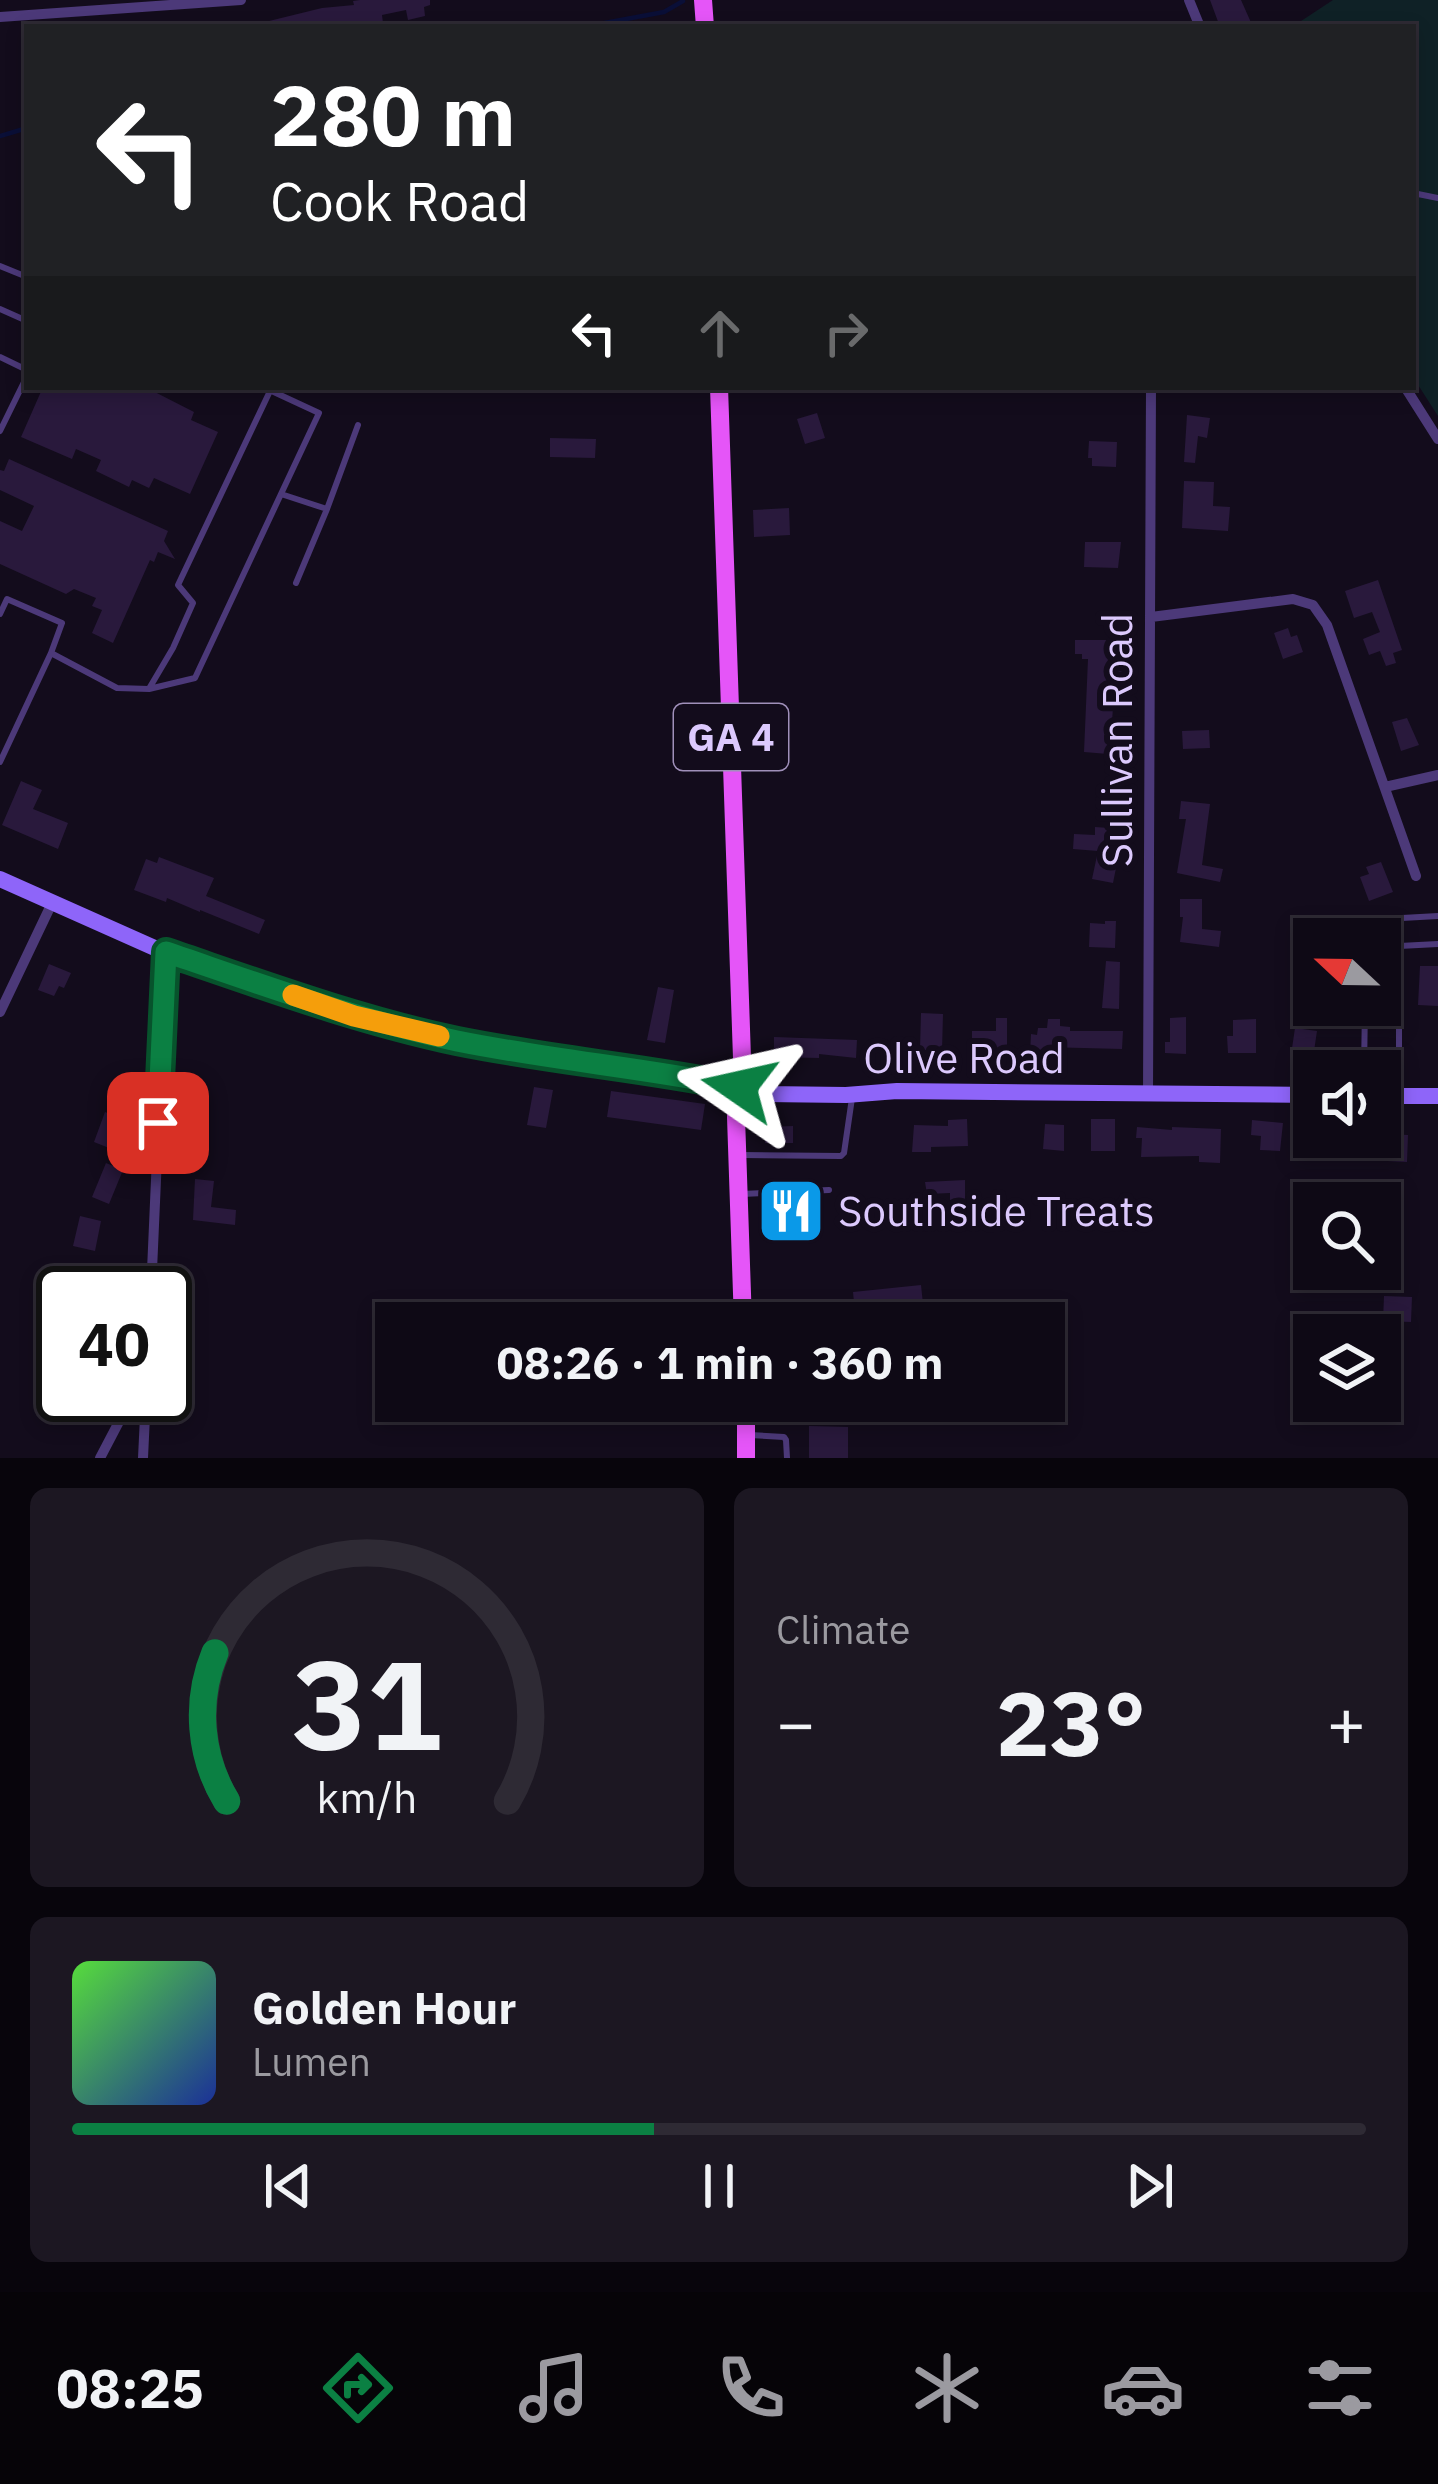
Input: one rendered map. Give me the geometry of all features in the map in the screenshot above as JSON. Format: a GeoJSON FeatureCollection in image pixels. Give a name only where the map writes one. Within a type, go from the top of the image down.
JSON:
{"type":"FeatureCollection","features":[{"type":"Feature","properties":{"kind":"main road","name":"GA 4"},"geometry":{"type":"LineString","coordinates":[[719,390],[742,1058],[736,1117],[743,1302]]}},
{"type":"Feature","properties":{"kind":"main road"},"geometry":{"type":"LineString","coordinates":[[746,1422],[746,1458]]}},
{"type":"Feature","properties":{"kind":"street"},"geometry":{"type":"LineString","coordinates":[[0,16],[241,0]]}},
{"type":"Feature","properties":{"kind":"street","name":"Sullivan Road"},"geometry":{"type":"LineString","coordinates":[[1148,1093],[1151,390]]}},
{"type":"Feature","properties":{"kind":"street"},"geometry":{"type":"LineString","coordinates":[[1407,390],[1438,439]]}},
{"type":"Feature","properties":{"kind":"street"},"geometry":{"type":"LineString","coordinates":[[1151,617],[1293,599],[1313,605],[1327,625],[1416,876]]}},
{"type":"Feature","properties":{"kind":"street"},"geometry":{"type":"LineString","coordinates":[[1385,787],[1438,775]]}},
{"type":"Feature","properties":{"kind":"street","name":"Olive Road"},"geometry":{"type":"LineString","coordinates":[[0,879],[166,952],[354,1016],[562,1061],[604,1064],[765,1094],[1293,1095]]}},
{"type":"Feature","properties":{"kind":"street"},"geometry":{"type":"LineString","coordinates":[[0,1012],[52,903]]}},
{"type":"Feature","properties":{"kind":"street"},"geometry":{"type":"LineString","coordinates":[[152,1266],[166,952]]}},
{"type":"Feature","properties":{"kind":"street"},"geometry":{"type":"LineString","coordinates":[[1401,1096],[1438,1096]]}},
{"type":"Feature","properties":{"kind":"street"},"geometry":{"type":"LineString","coordinates":[[100,1458],[119,1422]]}},
{"type":"Feature","properties":{"kind":"street"},"geometry":{"type":"LineString","coordinates":[[143,1458],[145,1422]]}},
{"type":"Feature","properties":{"kind":"lane"},"geometry":{"type":"LineString","coordinates":[[0,431],[4,412],[24,378]]}},
{"type":"Feature","properties":{"kind":"lane"},"geometry":{"type":"LineString","coordinates":[[149,689],[193,602],[178,585],[267,390]]}},
{"type":"Feature","properties":{"kind":"lane"},"geometry":{"type":"LineString","coordinates":[[51,653],[117,688],[149,689],[195,678],[319,413],[269,390]]}},
{"type":"Feature","properties":{"kind":"lane"},"geometry":{"type":"LineString","coordinates":[[296,583],[358,425]]}},
{"type":"Feature","properties":{"kind":"lane"},"geometry":{"type":"LineString","coordinates":[[280,494],[327,509]]}},
{"type":"Feature","properties":{"kind":"lane"},"geometry":{"type":"LineString","coordinates":[[0,614],[7,599],[62,623],[0,762]]}},
{"type":"Feature","properties":{"kind":"lane"},"geometry":{"type":"LineString","coordinates":[[1401,918],[1438,916]]}},
{"type":"Feature","properties":{"kind":"lane"},"geometry":{"type":"LineString","coordinates":[[1401,947],[1438,944]]}},
{"type":"Feature","properties":{"kind":"lane"},"geometry":{"type":"LineString","coordinates":[[737,1155],[841,1156],[853,1094]]}},
{"type":"Feature","properties":{"kind":"lane"},"geometry":{"type":"LineString","coordinates":[[738,1194],[830,1190]]}},
{"type":"Feature","properties":{"kind":"lane"},"geometry":{"type":"LineString","coordinates":[[746,1436],[784,1437],[787,1458]]}},
{"type":"Feature","properties":{"kind":"shaded area"},"geometry":{"type":"Polygon","coordinates":[[[1333,0],[1438,0],[1438,416],[1416,382],[1416,24],[1297,24],[1333,0]]]}},
{"type":"Feature","properties":{"kind":"building"},"geometry":{"type":"Polygon","coordinates":[[[430,0],[430,5],[424,7],[425,16],[408,20],[406,10],[382,15],[383,23],[376,24],[265,24],[322,8],[354,5],[353,1],[430,0]]]}},
{"type":"Feature","properties":{"kind":"building"},"geometry":{"type":"Polygon","coordinates":[[[1210,0],[1241,0],[1252,24],[1219,24],[1210,0]]]}},
{"type":"Feature","properties":{"kind":"building"},"geometry":{"type":"Polygon","coordinates":[[[42,390],[151,390],[194,412],[191,420],[218,432],[190,494],[154,478],[149,488],[132,480],[129,487],[96,471],[101,460],[76,449],[72,459],[21,437],[42,390]]]}},
{"type":"Feature","properties":{"kind":"building"},"geometry":{"type":"Polygon","coordinates":[[[817,413],[825,438],[805,444],[797,419],[817,413]]]}},
{"type":"Feature","properties":{"kind":"building"},"geometry":{"type":"Polygon","coordinates":[[[1187,415],[1210,418],[1207,438],[1198,436],[1195,463],[1184,462],[1187,415]]]}},
{"type":"Feature","properties":{"kind":"building"},"geometry":{"type":"Polygon","coordinates":[[[550,438],[596,439],[595,458],[550,457],[550,438]]]}},
{"type":"Feature","properties":{"kind":"building"},"geometry":{"type":"Polygon","coordinates":[[[1089,441],[1117,442],[1116,467],[1092,466],[1089,441]]]}},
{"type":"Feature","properties":{"kind":"building"},"geometry":{"type":"Polygon","coordinates":[[[9,459],[168,531],[164,541],[175,559],[158,552],[154,562],[150,560],[113,643],[92,633],[102,610],[92,606],[96,598],[74,589],[66,594],[0,564],[0,521],[22,531],[34,506],[0,490],[0,470],[4,471],[9,459]]]}},
{"type":"Feature","properties":{"kind":"building"},"geometry":{"type":"Polygon","coordinates":[[[1184,481],[1214,482],[1213,506],[1230,507],[1228,531],[1182,528],[1184,481]]]}},
{"type":"Feature","properties":{"kind":"building"},"geometry":{"type":"Polygon","coordinates":[[[789,508],[790,535],[754,537],[753,510],[789,508]]]}},
{"type":"Feature","properties":{"kind":"building"},"geometry":{"type":"Polygon","coordinates":[[[1085,542],[1121,542],[1118,568],[1084,567],[1085,542]]]}},
{"type":"Feature","properties":{"kind":"building"},"geometry":{"type":"Polygon","coordinates":[[[1378,580],[1402,650],[1393,653],[1396,663],[1386,666],[1380,651],[1369,655],[1363,639],[1380,632],[1372,612],[1354,618],[1345,591],[1378,580]]]}},
{"type":"Feature","properties":{"kind":"building"},"geometry":{"type":"Polygon","coordinates":[[[1288,628],[1291,637],[1297,635],[1303,652],[1283,659],[1274,633],[1288,628]]]}},
{"type":"Feature","properties":{"kind":"building"},"geometry":{"type":"Polygon","coordinates":[[[1075,640],[1123,640],[1120,707],[1113,707],[1111,737],[1122,738],[1120,755],[1084,752],[1088,659],[1075,654],[1075,640]]]}},
{"type":"Feature","properties":{"kind":"building"},"geometry":{"type":"Polygon","coordinates":[[[1407,718],[1419,745],[1401,751],[1392,722],[1407,718]]]}},
{"type":"Feature","properties":{"kind":"building"},"geometry":{"type":"Polygon","coordinates":[[[1209,730],[1210,748],[1183,749],[1182,731],[1209,730]]]}},
{"type":"Feature","properties":{"kind":"building"},"geometry":{"type":"Polygon","coordinates":[[[21,781],[42,790],[33,809],[68,823],[58,849],[2,825],[21,781]]]}},
{"type":"Feature","properties":{"kind":"building"},"geometry":{"type":"Polygon","coordinates":[[[1181,801],[1210,804],[1202,865],[1223,869],[1220,882],[1177,873],[1186,819],[1179,819],[1181,801]]]}},
{"type":"Feature","properties":{"kind":"building"},"geometry":{"type":"Polygon","coordinates":[[[1095,827],[1124,829],[1113,883],[1092,879],[1098,851],[1073,849],[1074,834],[1095,835],[1095,827]]]}},
{"type":"Feature","properties":{"kind":"building"},"geometry":{"type":"Polygon","coordinates":[[[159,857],[214,878],[206,896],[265,920],[259,934],[134,890],[146,859],[157,863],[159,857]]]}},
{"type":"Feature","properties":{"kind":"building"},"geometry":{"type":"Polygon","coordinates":[[[1381,862],[1393,892],[1369,901],[1360,877],[1369,874],[1366,867],[1381,862]]]}},
{"type":"Feature","properties":{"kind":"building"},"geometry":{"type":"Polygon","coordinates":[[[1180,899],[1202,899],[1202,929],[1221,931],[1219,947],[1180,942],[1180,899]]]}},
{"type":"Feature","properties":{"kind":"building"},"geometry":{"type":"Polygon","coordinates":[[[1116,921],[1115,948],[1089,947],[1090,923],[1116,921]]]}},
{"type":"Feature","properties":{"kind":"building"},"geometry":{"type":"Polygon","coordinates":[[[1106,961],[1120,962],[1119,1009],[1102,1008],[1106,961]]]}},
{"type":"Feature","properties":{"kind":"building"},"geometry":{"type":"Polygon","coordinates":[[[49,964],[71,973],[54,996],[38,990],[49,964]]]}},
{"type":"Feature","properties":{"kind":"building"},"geometry":{"type":"Polygon","coordinates":[[[1420,966],[1438,966],[1438,1006],[1418,1005],[1420,966]]]}},
{"type":"Feature","properties":{"kind":"building"},"geometry":{"type":"Polygon","coordinates":[[[658,987],[674,990],[665,1043],[647,1040],[658,987]]]}},
{"type":"Feature","properties":{"kind":"building"},"geometry":{"type":"Polygon","coordinates":[[[921,1013],[943,1014],[942,1051],[920,1050],[921,1013]]]}},
{"type":"Feature","properties":{"kind":"building"},"geometry":{"type":"Polygon","coordinates":[[[1186,1017],[1186,1054],[1165,1053],[1170,1018],[1186,1017]]]}},
{"type":"Feature","properties":{"kind":"building"},"geometry":{"type":"Polygon","coordinates":[[[996,1018],[1007,1018],[1007,1051],[972,1051],[972,1031],[996,1031],[996,1018]]]}},
{"type":"Feature","properties":{"kind":"building"},"geometry":{"type":"Polygon","coordinates":[[[1048,1019],[1060,1019],[1060,1026],[1070,1031],[1123,1031],[1122,1049],[1044,1047],[1044,1054],[1030,1054],[1031,1034],[1047,1028],[1048,1019]]]}},
{"type":"Feature","properties":{"kind":"building"},"geometry":{"type":"Polygon","coordinates":[[[1256,1019],[1256,1053],[1228,1053],[1233,1020],[1256,1019]]]}},
{"type":"Feature","properties":{"kind":"building"},"geometry":{"type":"Polygon","coordinates":[[[1295,1028],[1317,1031],[1314,1050],[1293,1050],[1291,1055],[1295,1028]]]}},
{"type":"Feature","properties":{"kind":"building"},"geometry":{"type":"Polygon","coordinates":[[[774,1037],[857,1040],[856,1058],[774,1057],[774,1037]]]}},
{"type":"Feature","properties":{"kind":"building"},"geometry":{"type":"Polygon","coordinates":[[[534,1087],[553,1090],[546,1128],[527,1125],[534,1087]]]}},
{"type":"Feature","properties":{"kind":"building"},"geometry":{"type":"Polygon","coordinates":[[[611,1091],[705,1104],[701,1130],[607,1117],[611,1091]]]}},
{"type":"Feature","properties":{"kind":"building"},"geometry":{"type":"Polygon","coordinates":[[[105,1112],[125,1120],[114,1150],[94,1142],[105,1112]]]}},
{"type":"Feature","properties":{"kind":"building"},"geometry":{"type":"Polygon","coordinates":[[[967,1119],[968,1146],[912,1152],[914,1125],[948,1126],[948,1120],[967,1119]]]}},
{"type":"Feature","properties":{"kind":"building"},"geometry":{"type":"Polygon","coordinates":[[[1091,1119],[1115,1119],[1115,1151],[1091,1151],[1091,1119]]]}},
{"type":"Feature","properties":{"kind":"building"},"geometry":{"type":"Polygon","coordinates":[[[1252,1120],[1283,1123],[1280,1151],[1260,1150],[1261,1136],[1251,1135],[1252,1120]]]}},
{"type":"Feature","properties":{"kind":"building"},"geometry":{"type":"Polygon","coordinates":[[[1045,1124],[1064,1125],[1064,1151],[1043,1149],[1045,1124]]]}},
{"type":"Feature","properties":{"kind":"building"},"geometry":{"type":"Polygon","coordinates":[[[793,1126],[793,1143],[765,1143],[765,1127],[793,1126]]]}},
{"type":"Feature","properties":{"kind":"building"},"geometry":{"type":"Polygon","coordinates":[[[1137,1127],[1221,1129],[1220,1163],[1199,1162],[1199,1156],[1141,1157],[1137,1127]]]}},
{"type":"Feature","properties":{"kind":"building"},"geometry":{"type":"Polygon","coordinates":[[[1401,1135],[1408,1135],[1407,1162],[1387,1161],[1401,1158],[1401,1135]]]}},
{"type":"Feature","properties":{"kind":"building"},"geometry":{"type":"Polygon","coordinates":[[[106,1163],[123,1170],[109,1204],[92,1197],[106,1163]]]}},
{"type":"Feature","properties":{"kind":"building"},"geometry":{"type":"Polygon","coordinates":[[[195,1179],[214,1181],[211,1207],[236,1210],[235,1225],[193,1220],[195,1179]]]}},
{"type":"Feature","properties":{"kind":"building"},"geometry":{"type":"Polygon","coordinates":[[[965,1180],[965,1207],[950,1207],[950,1193],[927,1194],[925,1182],[965,1180]]]}},
{"type":"Feature","properties":{"kind":"building"},"geometry":{"type":"Polygon","coordinates":[[[80,1216],[101,1221],[95,1251],[73,1246],[80,1216]]]}},
{"type":"Feature","properties":{"kind":"building"},"geometry":{"type":"Polygon","coordinates":[[[921,1285],[923,1302],[854,1302],[853,1292],[921,1285]]]}},
{"type":"Feature","properties":{"kind":"building"},"geometry":{"type":"Polygon","coordinates":[[[1384,1296],[1412,1297],[1411,1322],[1401,1322],[1401,1314],[1383,1314],[1384,1296]]]}},
{"type":"Feature","properties":{"kind":"building"},"geometry":{"type":"Polygon","coordinates":[[[809,1426],[848,1427],[848,1458],[809,1458],[809,1426]]]}},
{"type":"Feature","properties":{"kind":"waterway"},"geometry":{"type":"LineString","coordinates":[[599,24],[664,12],[683,1]]}},
{"type":"Feature","properties":{"kind":"waterway"},"geometry":{"type":"LineString","coordinates":[[0,136],[24,129]]}},
{"type":"Feature","properties":{"kind":"slow traffic"},"geometry":{"type":"LineString","coordinates":[[293,995],[354,1016],[439,1036]]}},
{"type":"Feature","properties":{"kind":"place","name":"Southside Treats"},"geometry":{"type":"Point","coordinates":[791,1211]}},
{"type":"Feature","properties":{"kind":"route"},"geometry":{"type":"LineString","coordinates":[[158,1123],[166,952],[354,1016],[453,1040],[739,1087]]}}]}
